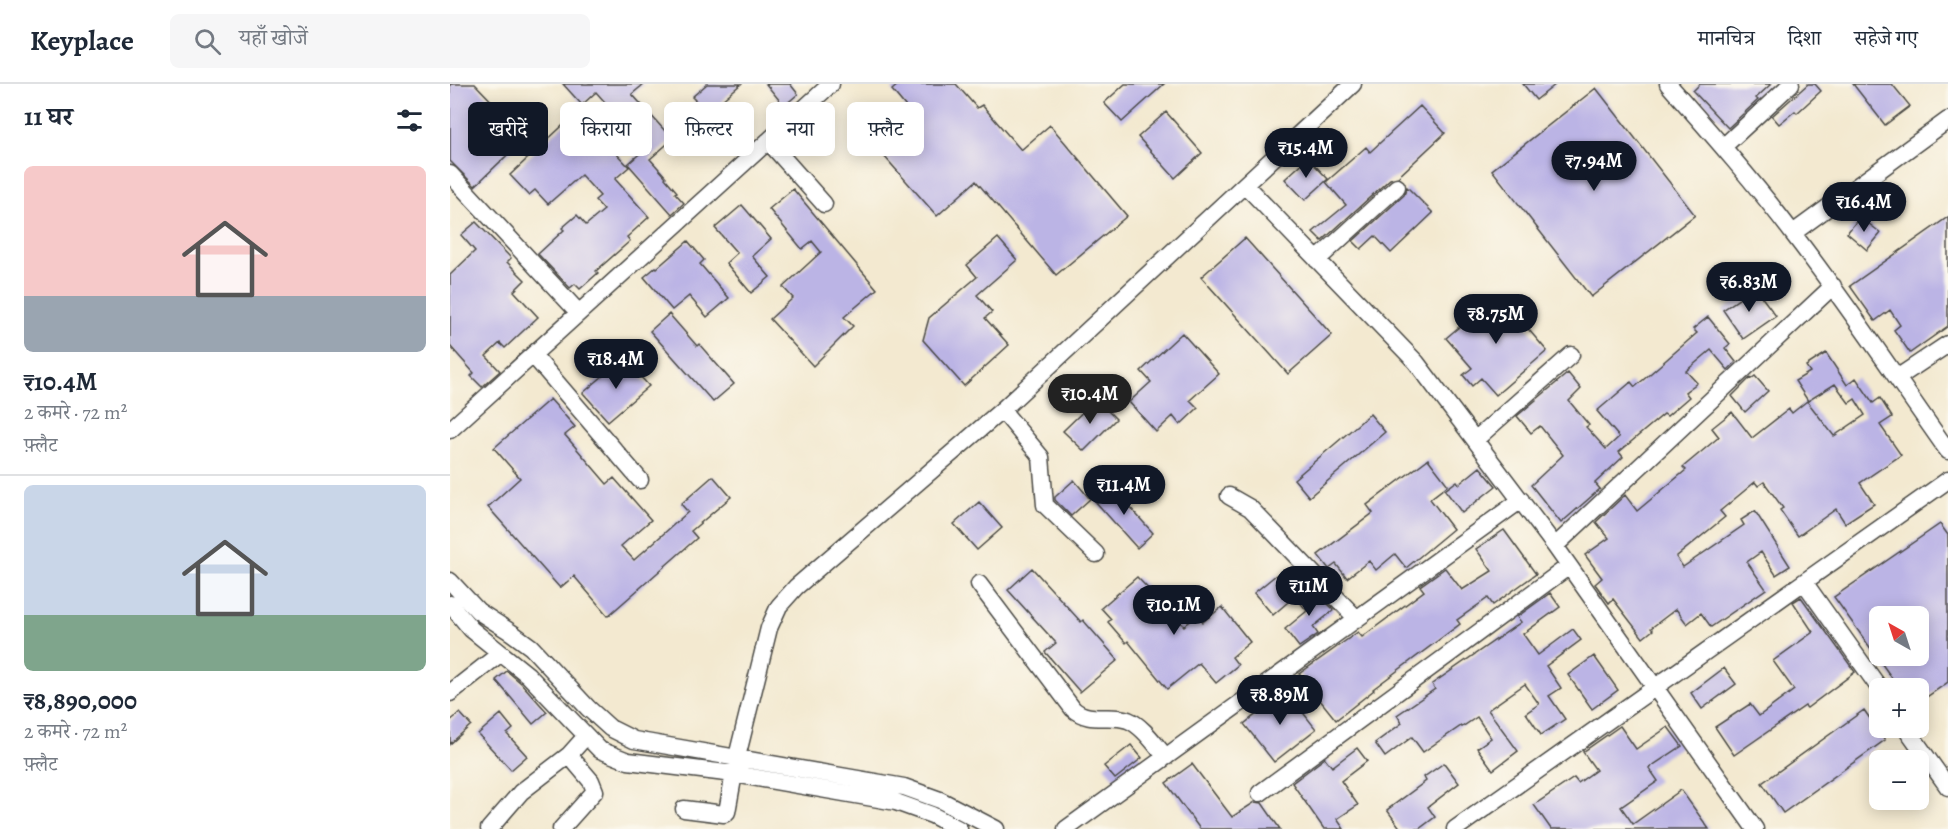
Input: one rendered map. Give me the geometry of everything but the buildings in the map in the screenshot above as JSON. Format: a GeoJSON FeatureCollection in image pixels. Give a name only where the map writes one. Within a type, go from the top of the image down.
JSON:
{"type":"FeatureCollection","features":[{"type":"Feature","properties":{"kind":"street"},"geometry":{"type":"LineString","coordinates":[[811,102],[831,84]]}},
{"type":"Feature","properties":{"kind":"street"},"geometry":{"type":"LineString","coordinates":[[684,809],[726,813],[728,810],[735,765],[768,628],[779,606],[796,587],[1002,410],[1353,84]]}},
{"type":"Feature","properties":{"kind":"street"},"geometry":{"type":"LineString","coordinates":[[1668,84],[1793,233],[1833,286],[1948,451]]}},
{"type":"Feature","properties":{"kind":"street"},"geometry":{"type":"LineString","coordinates":[[1723,147],[1791,84]]}},
{"type":"Feature","properties":{"kind":"street"},"geometry":{"type":"LineString","coordinates":[[1793,233],[1948,120]]}},
{"type":"Feature","properties":{"kind":"street"},"geometry":{"type":"LineString","coordinates":[[450,430],[766,143]]}},
{"type":"Feature","properties":{"kind":"street"},"geometry":{"type":"LineString","coordinates":[[781,156],[824,204]]}},
{"type":"Feature","properties":{"kind":"street"},"geometry":{"type":"LineString","coordinates":[[450,174],[579,313]]}},
{"type":"Feature","properties":{"kind":"street"},"geometry":{"type":"LineString","coordinates":[[1245,184],[1416,362],[1555,546],[1755,829]]}},
{"type":"Feature","properties":{"kind":"street"},"geometry":{"type":"LineString","coordinates":[[1317,260],[1397,187]]}},
{"type":"Feature","properties":{"kind":"street"},"geometry":{"type":"LineString","coordinates":[[1555,546],[1833,286]]}},
{"type":"Feature","properties":{"kind":"street"},"geometry":{"type":"LineString","coordinates":[[1897,378],[1948,344]]}},
{"type":"Feature","properties":{"kind":"street"},"geometry":{"type":"LineString","coordinates":[[532,355],[640,480]]}},
{"type":"Feature","properties":{"kind":"street"},"geometry":{"type":"LineString","coordinates":[[1475,440],[1571,355]]}},
{"type":"Feature","properties":{"kind":"street"},"geometry":{"type":"LineString","coordinates":[[1002,410],[1041,457],[1045,505],[1096,554]]}},
{"type":"Feature","properties":{"kind":"street"},"geometry":{"type":"LineString","coordinates":[[1455,829],[1948,480]]}},
{"type":"Feature","properties":{"kind":"street"},"geometry":{"type":"LineString","coordinates":[[1229,496],[1250,508],[1357,619]]}},
{"type":"Feature","properties":{"kind":"street"},"geometry":{"type":"LineString","coordinates":[[1066,829],[1521,500]]}},
{"type":"Feature","properties":{"kind":"street"},"geometry":{"type":"LineString","coordinates":[[1260,793],[1569,566]]}},
{"type":"Feature","properties":{"kind":"street"},"geometry":{"type":"LineString","coordinates":[[450,581],[478,611],[531,647],[610,728],[634,740],[896,802],[932,815],[959,829]]}},
{"type":"Feature","properties":{"kind":"street"},"geometry":{"type":"LineString","coordinates":[[1804,582],[1872,678]]}},
{"type":"Feature","properties":{"kind":"street"},"geometry":{"type":"LineString","coordinates":[[979,584],[1079,715],[1087,718],[1128,720],[1137,726],[1166,757]]}},
{"type":"Feature","properties":{"kind":"street"},"geometry":{"type":"LineString","coordinates":[[450,604],[471,629],[528,675],[600,750],[628,760],[735,765],[904,787],[940,800],[996,829]]}},
{"type":"Feature","properties":{"kind":"street"},"geometry":{"type":"LineString","coordinates":[[450,693],[501,654]]}},
{"type":"Feature","properties":{"kind":"street"},"geometry":{"type":"LineString","coordinates":[[489,829],[521,792],[569,755],[586,736]]}},
{"type":"Feature","properties":{"kind":"street"},"geometry":{"type":"LineString","coordinates":[[1913,738],[1948,787]]}},
{"type":"Feature","properties":{"kind":"street"},"geometry":{"type":"LineString","coordinates":[[561,829],[595,791],[591,781],[569,755]]}}]}
